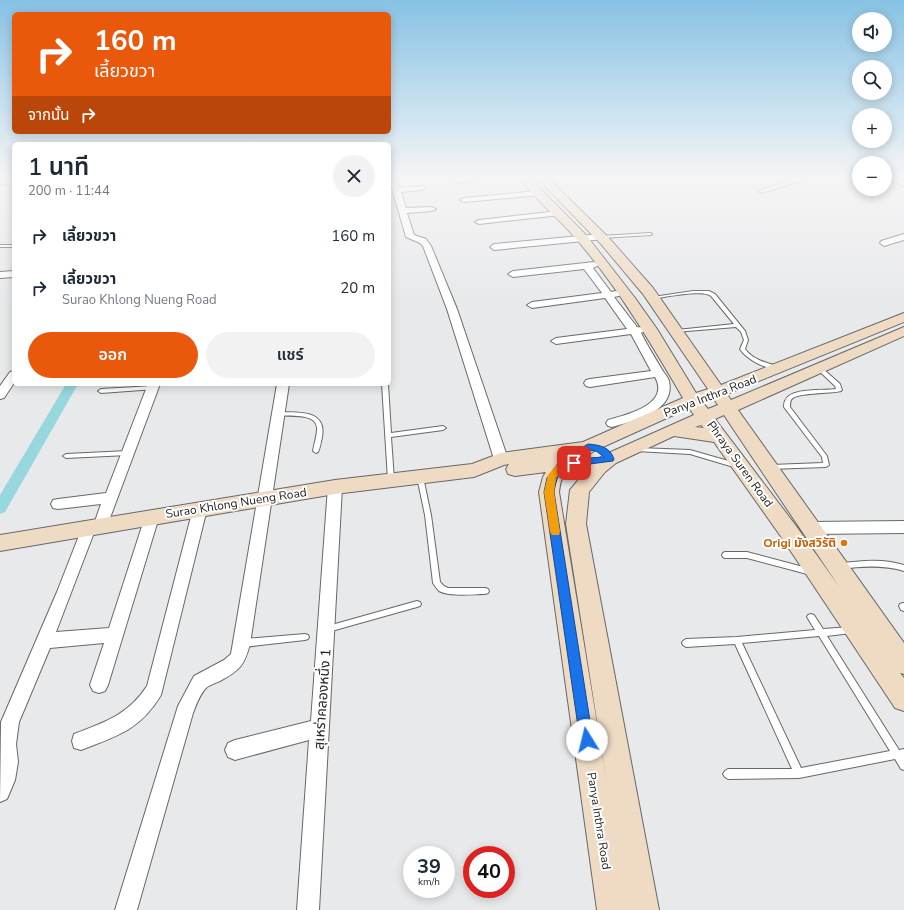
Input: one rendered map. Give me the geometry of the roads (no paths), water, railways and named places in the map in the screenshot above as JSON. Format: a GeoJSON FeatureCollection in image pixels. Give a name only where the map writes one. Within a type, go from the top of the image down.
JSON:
{"type":"FeatureCollection","features":[{"type":"Feature","properties":{"kind":"street"},"geometry":{"type":"LineString","coordinates":[[406,220],[410,237],[420,240],[425,244],[452,309],[502,465],[539,482],[549,492]]}},
{"type":"Feature","properties":{"kind":"street"},"geometry":{"type":"LineString","coordinates":[[479,222],[492,220]]}},
{"type":"Feature","properties":{"kind":"street","name":"Phraya Suren Road"},"geometry":{"type":"LineString","coordinates":[[565,220],[582,238],[650,329],[692,400],[721,438],[818,574],[904,699]]}},
{"type":"Feature","properties":{"kind":"street","name":"Phraya Suren Road"},"geometry":{"type":"LineString","coordinates":[[584,220],[601,237],[653,298],[677,331],[742,429],[904,663]]}},
{"type":"Feature","properties":{"kind":"street"},"geometry":{"type":"LineString","coordinates":[[494,247],[601,237]]}},
{"type":"Feature","properties":{"kind":"street"},"geometry":{"type":"LineString","coordinates":[[884,243],[903,238]]}},
{"type":"Feature","properties":{"kind":"street"},"geometry":{"type":"LineString","coordinates":[[513,274],[602,264]]}},
{"type":"Feature","properties":{"kind":"street"},"geometry":{"type":"LineString","coordinates":[[587,266],[634,331],[663,381],[664,388],[653,408],[647,412],[612,423]]}},
{"type":"Feature","properties":{"kind":"street"},"geometry":{"type":"LineString","coordinates":[[532,305],[624,293]]}},
{"type":"Feature","properties":{"kind":"street","name":"Panya Inthra Road"},"geometry":{"type":"LineString","coordinates":[[613,910],[549,492],[552,478],[562,464],[672,430],[705,416],[724,400],[738,385],[904,317]]}},
{"type":"Feature","properties":{"kind":"street"},"geometry":{"type":"LineString","coordinates":[[556,341],[650,329]]}},
{"type":"Feature","properties":{"kind":"street","name":"Panya Inthra Road"},"geometry":{"type":"LineString","coordinates":[[643,910],[576,524],[580,490],[599,467],[606,450],[692,400],[749,399],[904,331]]}},
{"type":"Feature","properties":{"kind":"street"},"geometry":{"type":"LineString","coordinates":[[704,371],[720,379],[738,385]]}},
{"type":"Feature","properties":{"kind":"street"},"geometry":{"type":"LineString","coordinates":[[590,383],[658,373]]}},
{"type":"Feature","properties":{"kind":"street"},"geometry":{"type":"LineString","coordinates":[[0,395],[12,377]]}},
{"type":"Feature","properties":{"kind":"street"},"geometry":{"type":"LineString","coordinates":[[0,792],[5,780],[8,762],[5,723],[45,641],[94,527],[110,498],[154,386]]}},
{"type":"Feature","properties":{"kind":"street"},"geometry":{"type":"LineString","coordinates":[[126,910],[184,712],[192,693],[200,682],[230,666],[238,658],[242,644],[283,386]]}},
{"type":"Feature","properties":{"kind":"street"},"geometry":{"type":"LineString","coordinates":[[742,429],[743,409],[749,399]]}},
{"type":"Feature","properties":{"kind":"street"},"geometry":{"type":"LineString","coordinates":[[672,430],[704,434],[721,438]]}},
{"type":"Feature","properties":{"kind":"street","name":"Surao Khlong Nueng Road"},"geometry":{"type":"LineString","coordinates":[[0,543],[335,487],[474,470],[606,450]]}},
{"type":"Feature","properties":{"kind":"street","name":"Surao Khlong Nueng Road"},"geometry":{"type":"LineString","coordinates":[[502,465],[562,464]]}},
{"type":"Feature","properties":{"kind":"street","name":"สุเหร่าคลองหนึ่ง 1"},"geometry":{"type":"LineString","coordinates":[[308,910],[335,487]]}},
{"type":"Feature","properties":{"kind":"street"},"geometry":{"type":"LineString","coordinates":[[58,504],[110,498]]}},
{"type":"Feature","properties":{"kind":"street"},"geometry":{"type":"LineString","coordinates":[[81,740],[128,720],[140,712],[155,689],[200,509]]}},
{"type":"Feature","properties":{"kind":"street"},"geometry":{"type":"LineString","coordinates":[[99,685],[152,517]]}},
{"type":"Feature","properties":{"kind":"street"},"geometry":{"type":"LineString","coordinates":[[811,528],[904,527]]}},
{"type":"Feature","properties":{"kind":"street"},"geometry":{"type":"LineString","coordinates":[[45,641],[114,634]]}},
{"type":"Feature","properties":{"kind":"street"},"geometry":{"type":"LineString","coordinates":[[235,750],[320,728]]}},
{"type":"Feature","properties":{"kind":"lane"},"geometry":{"type":"LineString","coordinates":[[601,237],[650,234]]}},
{"type":"Feature","properties":{"kind":"lane"},"geometry":{"type":"LineString","coordinates":[[0,246],[12,246]]}},
{"type":"Feature","properties":{"kind":"lane"},"geometry":{"type":"LineString","coordinates":[[653,298],[693,292],[709,292],[743,332],[746,340],[742,349],[743,351],[750,357],[779,369]]}},
{"type":"Feature","properties":{"kind":"lane"},"geometry":{"type":"LineString","coordinates":[[677,331],[737,325]]}},
{"type":"Feature","properties":{"kind":"lane"},"geometry":{"type":"LineString","coordinates":[[769,467],[826,465],[825,457],[787,407],[786,403],[789,397],[797,393],[839,390],[838,385],[819,368]]}},
{"type":"Feature","properties":{"kind":"lane"},"geometry":{"type":"LineString","coordinates":[[101,391],[154,386]]}},
{"type":"Feature","properties":{"kind":"lane"},"geometry":{"type":"LineString","coordinates":[[386,386],[392,480]]}},
{"type":"Feature","properties":{"kind":"lane"},"geometry":{"type":"LineString","coordinates":[[279,414],[303,415],[317,420],[320,425],[316,451]]}},
{"type":"Feature","properties":{"kind":"lane"},"geometry":{"type":"LineString","coordinates":[[389,435],[443,428]]}},
{"type":"Feature","properties":{"kind":"lane"},"geometry":{"type":"LineString","coordinates":[[606,450],[667,450],[690,452],[742,467]]}},
{"type":"Feature","properties":{"kind":"lane"},"geometry":{"type":"LineString","coordinates":[[66,456],[128,453]]}},
{"type":"Feature","properties":{"kind":"lane"},"geometry":{"type":"LineString","coordinates":[[420,477],[428,515],[437,582],[441,588],[448,591],[485,591]]}},
{"type":"Feature","properties":{"kind":"lane"},"geometry":{"type":"LineString","coordinates":[[725,555],[748,555],[818,574]]}},
{"type":"Feature","properties":{"kind":"lane"},"geometry":{"type":"LineString","coordinates":[[838,567],[859,563],[890,564],[904,568]]}},
{"type":"Feature","properties":{"kind":"lane"},"geometry":{"type":"LineString","coordinates":[[326,630],[417,604]]}},
{"type":"Feature","properties":{"kind":"lane"},"geometry":{"type":"LineString","coordinates":[[811,618],[900,753],[904,766]]}},
{"type":"Feature","properties":{"kind":"lane"},"geometry":{"type":"LineString","coordinates":[[686,643],[856,630]]}},
{"type":"Feature","properties":{"kind":"lane"},"geometry":{"type":"LineString","coordinates":[[242,644],[304,637]]}},
{"type":"Feature","properties":{"kind":"lane"},"geometry":{"type":"LineString","coordinates":[[737,640],[799,773]]}},
{"type":"Feature","properties":{"kind":"lane"},"geometry":{"type":"LineString","coordinates":[[728,774],[799,773],[900,753]]}},
{"type":"Feature","properties":{"kind":"waterway"},"geometry":{"type":"LineString","coordinates":[[0,508],[71,386]]}},
{"type":"Feature","properties":{"kind":"place","name":"Origi มังสวิรัติ"},"geometry":{"type":"Point","coordinates":[844,543]}}]}
